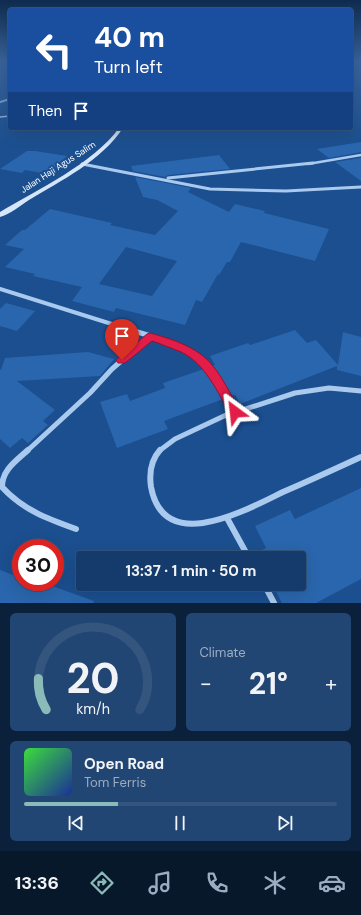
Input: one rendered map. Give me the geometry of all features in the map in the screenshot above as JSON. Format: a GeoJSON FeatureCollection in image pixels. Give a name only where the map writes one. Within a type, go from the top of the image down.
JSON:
{"type":"FeatureCollection","features":[{"type":"Feature","properties":{"kind":"main road","name":"Jalan Haji Agus Salim"},"geometry":{"type":"LineString","coordinates":[[0,215],[82,164],[110,143],[120,130]]}},
{"type":"Feature","properties":{"kind":"street"},"geometry":{"type":"LineString","coordinates":[[163,179],[296,166],[361,155]]}},
{"type":"Feature","properties":{"kind":"street"},"geometry":{"type":"LineString","coordinates":[[82,164],[230,191],[310,191],[361,187]]}},
{"type":"Feature","properties":{"kind":"street"},"geometry":{"type":"LineString","coordinates":[[0,289],[150,336],[186,350],[197,357],[209,369],[235,412]]}},
{"type":"Feature","properties":{"kind":"street"},"geometry":{"type":"LineString","coordinates":[[76,529],[40,516],[12,500],[2,487],[2,479],[7,469],[90,393],[112,368],[150,336]]}},
{"type":"Feature","properties":{"kind":"street"},"geometry":{"type":"LineString","coordinates":[[361,391],[326,388],[308,390],[235,412],[175,438],[165,445],[154,458],[151,466],[150,478],[152,494],[156,506],[164,514],[179,523],[192,525],[211,523],[227,518],[361,457]]}},
{"type":"Feature","properties":{"kind":"street"},"geometry":{"type":"LineString","coordinates":[[227,518],[245,551]]}},
{"type":"Feature","properties":{"kind":"street"},"geometry":{"type":"LineString","coordinates":[[268,591],[274,603]]}},
{"type":"Feature","properties":{"kind":"building"},"geometry":{"type":"Polygon","coordinates":[[[361,142],[361,152],[329,158],[317,149],[361,142]]]}},
{"type":"Feature","properties":{"kind":"building"},"geometry":{"type":"Polygon","coordinates":[[[27,151],[67,156],[62,161],[65,161],[48,174],[25,170],[22,173],[0,169],[27,151]]]}},
{"type":"Feature","properties":{"kind":"building"},"geometry":{"type":"Polygon","coordinates":[[[219,155],[230,169],[168,175],[165,177],[133,171],[131,166],[219,155]]]}},
{"type":"Feature","properties":{"kind":"building"},"geometry":{"type":"Polygon","coordinates":[[[361,158],[361,181],[335,162],[361,158]]]}},
{"type":"Feature","properties":{"kind":"building"},"geometry":{"type":"Polygon","coordinates":[[[135,177],[191,188],[188,192],[229,212],[235,204],[265,211],[264,213],[329,229],[315,261],[241,242],[230,262],[227,262],[219,275],[218,274],[202,302],[196,300],[185,325],[116,308],[114,312],[72,301],[82,287],[33,276],[35,274],[5,267],[24,249],[5,245],[50,209],[112,223],[110,225],[155,235],[178,211],[157,200],[143,197],[135,177]],[[126,247],[99,284],[152,296],[177,261],[126,247]]]}},
{"type":"Feature","properties":{"kind":"building"},"geometry":{"type":"Polygon","coordinates":[[[6,303],[35,311],[17,331],[0,326],[0,309],[6,303]]]}},
{"type":"Feature","properties":{"kind":"building"},"geometry":{"type":"Polygon","coordinates":[[[295,330],[307,343],[316,340],[338,365],[343,332],[361,337],[361,376],[337,370],[337,366],[240,404],[235,395],[231,396],[212,366],[215,365],[210,356],[248,343],[250,345],[295,330]]]}},
{"type":"Feature","properties":{"kind":"building"},"geometry":{"type":"Polygon","coordinates":[[[88,352],[114,359],[100,376],[17,381],[55,410],[43,421],[48,425],[28,443],[22,438],[10,448],[0,439],[0,369],[1,370],[5,358],[88,352]]]}},
{"type":"Feature","properties":{"kind":"building"},"geometry":{"type":"Polygon","coordinates":[[[204,369],[223,399],[164,421],[168,429],[117,448],[100,402],[127,394],[130,401],[165,388],[163,383],[204,369]]]}},
{"type":"Feature","properties":{"kind":"building"},"geometry":{"type":"Polygon","coordinates":[[[361,488],[361,579],[316,603],[282,603],[276,591],[306,591],[306,551],[260,551],[266,548],[255,526],[290,510],[295,519],[361,488]]]}},
{"type":"Feature","properties":{"kind":"building"},"geometry":{"type":"Polygon","coordinates":[[[0,570],[12,575],[12,591],[64,590],[94,601],[93,603],[0,603],[0,570]]]}},
{"type":"Feature","properties":{"kind":"route"},"geometry":{"type":"LineString","coordinates":[[122,360],[150,336],[186,350],[197,357],[209,369],[235,412]]}}]}
